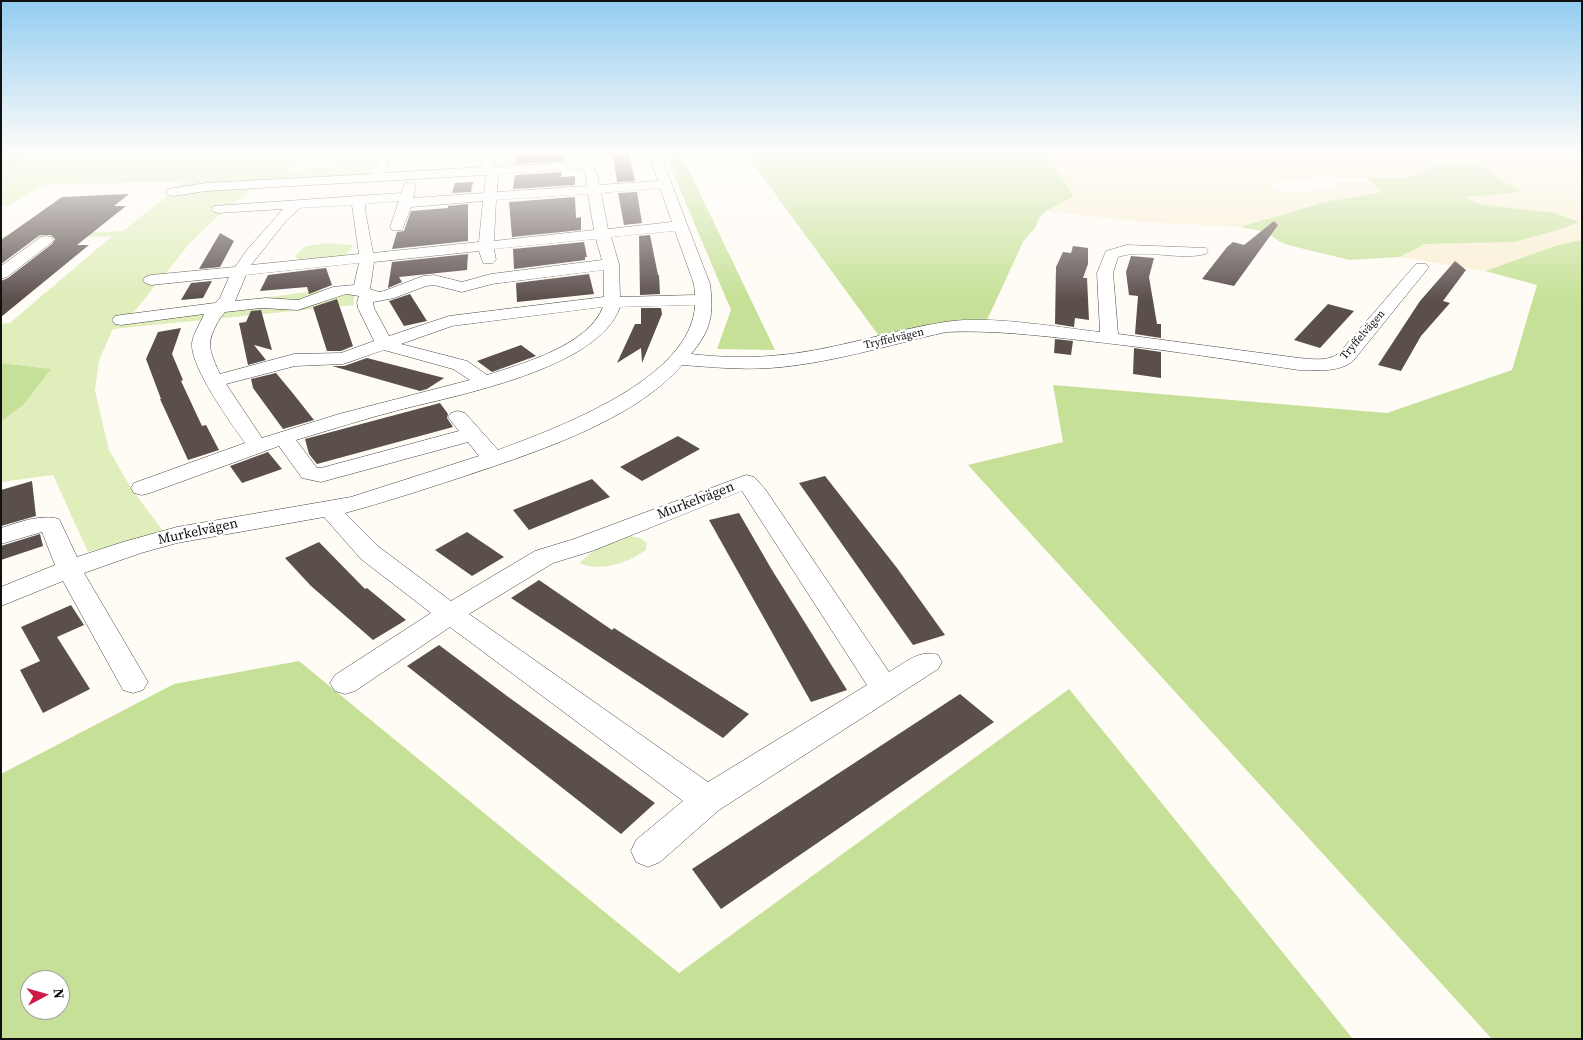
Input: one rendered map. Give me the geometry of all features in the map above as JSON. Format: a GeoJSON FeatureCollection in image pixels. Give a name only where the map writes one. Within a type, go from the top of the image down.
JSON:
{"type":"FeatureCollection","features":[{"type":"Feature","properties":{"kind":"street"},"geometry":{"type":"LineString","coordinates":[[219,209],[323,203]]}},
{"type":"Feature","properties":{"kind":"street"},"geometry":{"type":"LineString","coordinates":[[359,203],[358,210],[367,259],[364,293],[366,308],[384,343],[400,350],[460,365],[474,373],[482,382]]}},
{"type":"Feature","properties":{"kind":"street"},"geometry":{"type":"LineString","coordinates":[[396,227],[405,203]]}},
{"type":"Feature","properties":{"kind":"street"},"geometry":{"type":"LineString","coordinates":[[490,203],[486,246],[491,279]]}},
{"type":"Feature","properties":{"kind":"street"},"geometry":{"type":"LineString","coordinates":[[142,488],[283,437],[346,418],[482,382],[530,366],[570,349],[590,337],[601,328],[613,301],[610,290],[611,264],[602,234],[596,203]]}},
{"type":"Feature","properties":{"kind":"street","name":"Murkelvägen"},"geometry":{"type":"LineString","coordinates":[[1,597],[70,568],[122,549],[177,535],[330,509],[402,489],[491,460],[556,436],[609,410],[647,386],[679,359],[700,328],[704,300],[702,284],[671,203]]}},
{"type":"Feature","properties":{"kind":"street"},"geometry":{"type":"LineString","coordinates":[[256,446],[225,399],[207,367],[201,343],[214,314],[227,300],[240,272],[265,237],[296,204]]}},
{"type":"Feature","properties":{"kind":"street"},"geometry":{"type":"LineString","coordinates":[[151,280],[679,226]]}},
{"type":"Feature","properties":{"kind":"street"},"geometry":{"type":"LineString","coordinates":[[1,274],[46,240]]}},
{"type":"Feature","properties":{"kind":"street"},"geometry":{"type":"LineString","coordinates":[[1109,338],[1105,273],[1111,254],[1127,249],[1176,252],[1201,251]]}},
{"type":"Feature","properties":{"kind":"street"},"geometry":{"type":"LineString","coordinates":[[121,320],[263,303],[293,306],[312,301],[335,291],[357,290],[378,297],[423,281],[434,280],[462,287],[491,279],[611,264]]}},
{"type":"Feature","properties":{"kind":"street","name":"Tryffelvägen"},"geometry":{"type":"LineString","coordinates":[[679,359],[728,363],[771,362],[819,355],[946,327],[967,326],[1008,327],[1109,338],[1325,366],[1334,364],[1346,357],[1421,267]]}},
{"type":"Feature","properties":{"kind":"street"},"geometry":{"type":"LineString","coordinates":[[216,381],[294,360],[343,358],[449,321],[613,301],[704,300]]}},
{"type":"Feature","properties":{"kind":"street"},"geometry":{"type":"LineString","coordinates":[[458,417],[489,452],[491,460]]}},
{"type":"Feature","properties":{"kind":"street"},"geometry":{"type":"LineString","coordinates":[[283,437],[310,473],[321,475],[473,434]]}},
{"type":"Feature","properties":{"kind":"street","name":"Murkelvägen"},"geometry":{"type":"LineString","coordinates":[[345,683],[450,614],[544,557],[583,545],[746,482],[757,494],[885,689]]}},
{"type":"Feature","properties":{"kind":"street"},"geometry":{"type":"LineString","coordinates":[[330,509],[344,530],[378,560],[708,800]]}},
{"type":"Feature","properties":{"kind":"street"},"geometry":{"type":"LineString","coordinates":[[1,536],[46,523],[51,524],[70,568],[133,682]]}},
{"type":"Feature","properties":{"kind":"street"},"geometry":{"type":"LineString","coordinates":[[648,851],[708,800],[928,662]]}},
{"type":"Feature","properties":{"kind":"shaded area"},"geometry":{"type":"Polygon","coordinates":[[[1062,203],[1323,203],[1240,227],[1142,222],[1046,211],[1062,203]]]}},
{"type":"Feature","properties":{"kind":"shaded area"},"geometry":{"type":"Polygon","coordinates":[[[1475,203],[1582,203],[1582,240],[1558,245],[1485,271],[1399,257],[1425,244],[1514,242],[1578,222],[1555,213],[1475,203]]]}},
{"type":"Feature","properties":{"kind":"green space"},"geometry":{"type":"Polygon","coordinates":[[[1,203],[14,203],[8,206],[1,205],[1,203]]]}},
{"type":"Feature","properties":{"kind":"green space"},"geometry":{"type":"Polygon","coordinates":[[[159,203],[234,203],[190,243],[133,313],[139,314],[354,286],[354,305],[113,329],[99,360],[95,391],[109,450],[131,488],[163,531],[88,552],[53,475],[1,482],[1,422],[24,404],[50,369],[1,363],[1,324],[10,323],[112,236],[1,240],[1,236],[123,231],[159,203]]]}},
{"type":"Feature","properties":{"kind":"green space"},"geometry":{"type":"Polygon","coordinates":[[[686,203],[704,203],[775,350],[717,349],[731,310],[686,203]]]}},
{"type":"Feature","properties":{"kind":"green space"},"geometry":{"type":"Polygon","coordinates":[[[781,203],[1062,203],[1046,211],[1039,218],[1035,228],[1023,242],[987,320],[943,322],[879,336],[781,203]]]}},
{"type":"Feature","properties":{"kind":"green space"},"geometry":{"type":"Polygon","coordinates":[[[1323,203],[1475,203],[1555,213],[1579,222],[1555,231],[1514,242],[1425,244],[1399,257],[1350,260],[1292,246],[1280,242],[1266,232],[1240,227],[1323,203]]]}},
{"type":"Feature","properties":{"kind":"green space"},"geometry":{"type":"Polygon","coordinates":[[[1582,240],[1582,1039],[1492,1039],[968,465],[1063,442],[1053,385],[1387,413],[1512,370],[1537,285],[1485,271],[1558,245],[1582,240]]]}},
{"type":"Feature","properties":{"kind":"green space"},"geometry":{"type":"Polygon","coordinates":[[[328,243],[353,245],[345,257],[304,262],[294,256],[306,246],[328,243]]]}},
{"type":"Feature","properties":{"kind":"green space"},"geometry":{"type":"Polygon","coordinates":[[[1,363],[51,369],[24,404],[1,422],[1,363]]]}},
{"type":"Feature","properties":{"kind":"green space"},"geometry":{"type":"Polygon","coordinates":[[[629,536],[640,538],[647,543],[646,550],[622,563],[605,567],[588,566],[579,563],[602,544],[629,536]]]}},
{"type":"Feature","properties":{"kind":"green space"},"geometry":{"type":"Polygon","coordinates":[[[299,661],[679,973],[1069,689],[1353,1039],[1,1039],[1,774],[174,684],[299,661]]]}},
{"type":"Feature","properties":{"kind":"building"},"geometry":{"type":"Polygon","coordinates":[[[54,203],[118,203],[114,206],[126,206],[77,245],[89,245],[1,317],[1,281],[8,278],[52,244],[55,239],[51,235],[40,235],[1,264],[1,240],[54,203]]]}},
{"type":"Feature","properties":{"kind":"building"},"geometry":{"type":"Polygon","coordinates":[[[509,203],[575,203],[576,218],[581,217],[581,230],[512,237],[509,203]]]}},
{"type":"Feature","properties":{"kind":"building"},"geometry":{"type":"Polygon","coordinates":[[[620,203],[639,203],[642,223],[624,225],[620,203]]]}},
{"type":"Feature","properties":{"kind":"building"},"geometry":{"type":"Polygon","coordinates":[[[468,204],[468,241],[392,249],[397,232],[404,231],[411,211],[448,208],[448,206],[468,204]]]}},
{"type":"Feature","properties":{"kind":"building"},"geometry":{"type":"Polygon","coordinates":[[[1274,221],[1278,225],[1234,286],[1202,279],[1233,242],[1244,245],[1274,221]]]}},
{"type":"Feature","properties":{"kind":"building"},"geometry":{"type":"Polygon","coordinates":[[[220,233],[234,241],[220,267],[199,269],[220,233]]]}},
{"type":"Feature","properties":{"kind":"building"},"geometry":{"type":"Polygon","coordinates":[[[650,235],[659,275],[660,294],[640,295],[639,236],[650,235]]]}},
{"type":"Feature","properties":{"kind":"building"},"geometry":{"type":"Polygon","coordinates":[[[584,242],[587,257],[585,257],[585,260],[514,269],[513,249],[584,242]]]}},
{"type":"Feature","properties":{"kind":"building"},"geometry":{"type":"Polygon","coordinates":[[[1073,246],[1088,248],[1088,264],[1083,278],[1087,278],[1089,320],[1075,318],[1074,327],[1055,324],[1056,267],[1063,252],[1071,253],[1073,246]]]}},
{"type":"Feature","properties":{"kind":"building"},"geometry":{"type":"Polygon","coordinates":[[[468,254],[467,270],[399,277],[402,282],[388,288],[392,262],[468,254]]]}},
{"type":"Feature","properties":{"kind":"building"},"geometry":{"type":"Polygon","coordinates":[[[1131,256],[1154,258],[1149,277],[1157,324],[1161,324],[1161,338],[1135,334],[1138,296],[1129,295],[1126,272],[1131,256]]]}},
{"type":"Feature","properties":{"kind":"building"},"geometry":{"type":"Polygon","coordinates":[[[1455,261],[1466,270],[1443,301],[1450,303],[1421,336],[1401,371],[1378,365],[1420,301],[1455,261]]]}},
{"type":"Feature","properties":{"kind":"building"},"geometry":{"type":"Polygon","coordinates":[[[326,268],[332,285],[309,294],[307,287],[260,291],[268,275],[326,268]]]}},
{"type":"Feature","properties":{"kind":"building"},"geometry":{"type":"Polygon","coordinates":[[[589,274],[594,294],[517,302],[516,283],[589,274]]]}},
{"type":"Feature","properties":{"kind":"building"},"geometry":{"type":"Polygon","coordinates":[[[212,281],[203,298],[181,300],[191,283],[212,281]]]}},
{"type":"Feature","properties":{"kind":"building"},"geometry":{"type":"Polygon","coordinates":[[[410,294],[427,321],[404,326],[389,301],[410,294]]]}},
{"type":"Feature","properties":{"kind":"building"},"geometry":{"type":"Polygon","coordinates":[[[337,299],[353,346],[341,351],[327,351],[313,307],[337,299]]]}},
{"type":"Feature","properties":{"kind":"building"},"geometry":{"type":"Polygon","coordinates":[[[1328,304],[1354,311],[1320,348],[1294,340],[1328,304]]]}},
{"type":"Feature","properties":{"kind":"building"},"geometry":{"type":"Polygon","coordinates":[[[641,308],[661,308],[662,314],[642,363],[641,348],[617,363],[635,324],[641,324],[641,308]]]}},
{"type":"Feature","properties":{"kind":"building"},"geometry":{"type":"Polygon","coordinates":[[[261,310],[272,350],[254,345],[266,360],[248,365],[239,323],[246,322],[251,311],[261,310]]]}},
{"type":"Feature","properties":{"kind":"building"},"geometry":{"type":"Polygon","coordinates":[[[181,328],[172,354],[183,380],[181,381],[202,426],[206,425],[219,450],[188,460],[160,399],[146,359],[158,332],[181,328]]]}},
{"type":"Feature","properties":{"kind":"building"},"geometry":{"type":"Polygon","coordinates":[[[1055,339],[1073,341],[1071,355],[1054,353],[1055,339]]]}},
{"type":"Feature","properties":{"kind":"building"},"geometry":{"type":"Polygon","coordinates":[[[521,345],[536,356],[492,372],[477,361],[521,345]]]}},
{"type":"Feature","properties":{"kind":"building"},"geometry":{"type":"Polygon","coordinates":[[[1134,348],[1161,352],[1161,378],[1133,374],[1134,348]]]}},
{"type":"Feature","properties":{"kind":"building"},"geometry":{"type":"Polygon","coordinates":[[[367,358],[444,378],[427,389],[420,391],[332,366],[344,366],[367,358]]]}},
{"type":"Feature","properties":{"kind":"building"},"geometry":{"type":"Polygon","coordinates":[[[276,373],[314,420],[283,429],[253,388],[251,379],[276,373]]]}},
{"type":"Feature","properties":{"kind":"building"},"geometry":{"type":"Polygon","coordinates":[[[440,403],[448,414],[447,418],[453,427],[317,464],[309,454],[305,439],[440,403]]]}},
{"type":"Feature","properties":{"kind":"building"},"geometry":{"type":"Polygon","coordinates":[[[678,436],[700,449],[642,481],[620,467],[678,436]]]}},
{"type":"Feature","properties":{"kind":"building"},"geometry":{"type":"Polygon","coordinates":[[[268,452],[282,469],[242,483],[230,466],[268,452]]]}},
{"type":"Feature","properties":{"kind":"building"},"geometry":{"type":"Polygon","coordinates":[[[825,476],[897,568],[945,635],[913,645],[799,483],[825,476]]]}},
{"type":"Feature","properties":{"kind":"building"},"geometry":{"type":"Polygon","coordinates":[[[592,479],[610,497],[529,530],[513,510],[592,479]]]}},
{"type":"Feature","properties":{"kind":"building"},"geometry":{"type":"Polygon","coordinates":[[[32,481],[36,516],[1,526],[1,490],[32,481]]]}},
{"type":"Feature","properties":{"kind":"building"},"geometry":{"type":"Polygon","coordinates":[[[739,513],[772,570],[847,690],[811,702],[709,520],[739,513]]]}},
{"type":"Feature","properties":{"kind":"building"},"geometry":{"type":"Polygon","coordinates":[[[467,532],[504,557],[472,576],[435,550],[467,532]]]}},
{"type":"Feature","properties":{"kind":"building"},"geometry":{"type":"Polygon","coordinates":[[[40,534],[43,546],[1,560],[1,546],[40,534]]]}},
{"type":"Feature","properties":{"kind":"building"},"geometry":{"type":"Polygon","coordinates":[[[319,542],[365,589],[367,588],[406,620],[373,640],[311,586],[285,558],[319,542]]]}},
{"type":"Feature","properties":{"kind":"building"},"geometry":{"type":"Polygon","coordinates":[[[539,580],[612,630],[614,628],[749,714],[723,738],[511,598],[539,580]]]}},
{"type":"Feature","properties":{"kind":"building"},"geometry":{"type":"Polygon","coordinates":[[[71,605],[84,625],[57,637],[90,689],[43,713],[20,670],[40,661],[21,627],[71,605]]]}},
{"type":"Feature","properties":{"kind":"building"},"geometry":{"type":"Polygon","coordinates":[[[439,645],[655,803],[621,834],[407,666],[439,645]]]}},
{"type":"Feature","properties":{"kind":"building"},"geometry":{"type":"Polygon","coordinates":[[[960,694],[994,722],[721,909],[692,869],[960,694]]]}}]}
